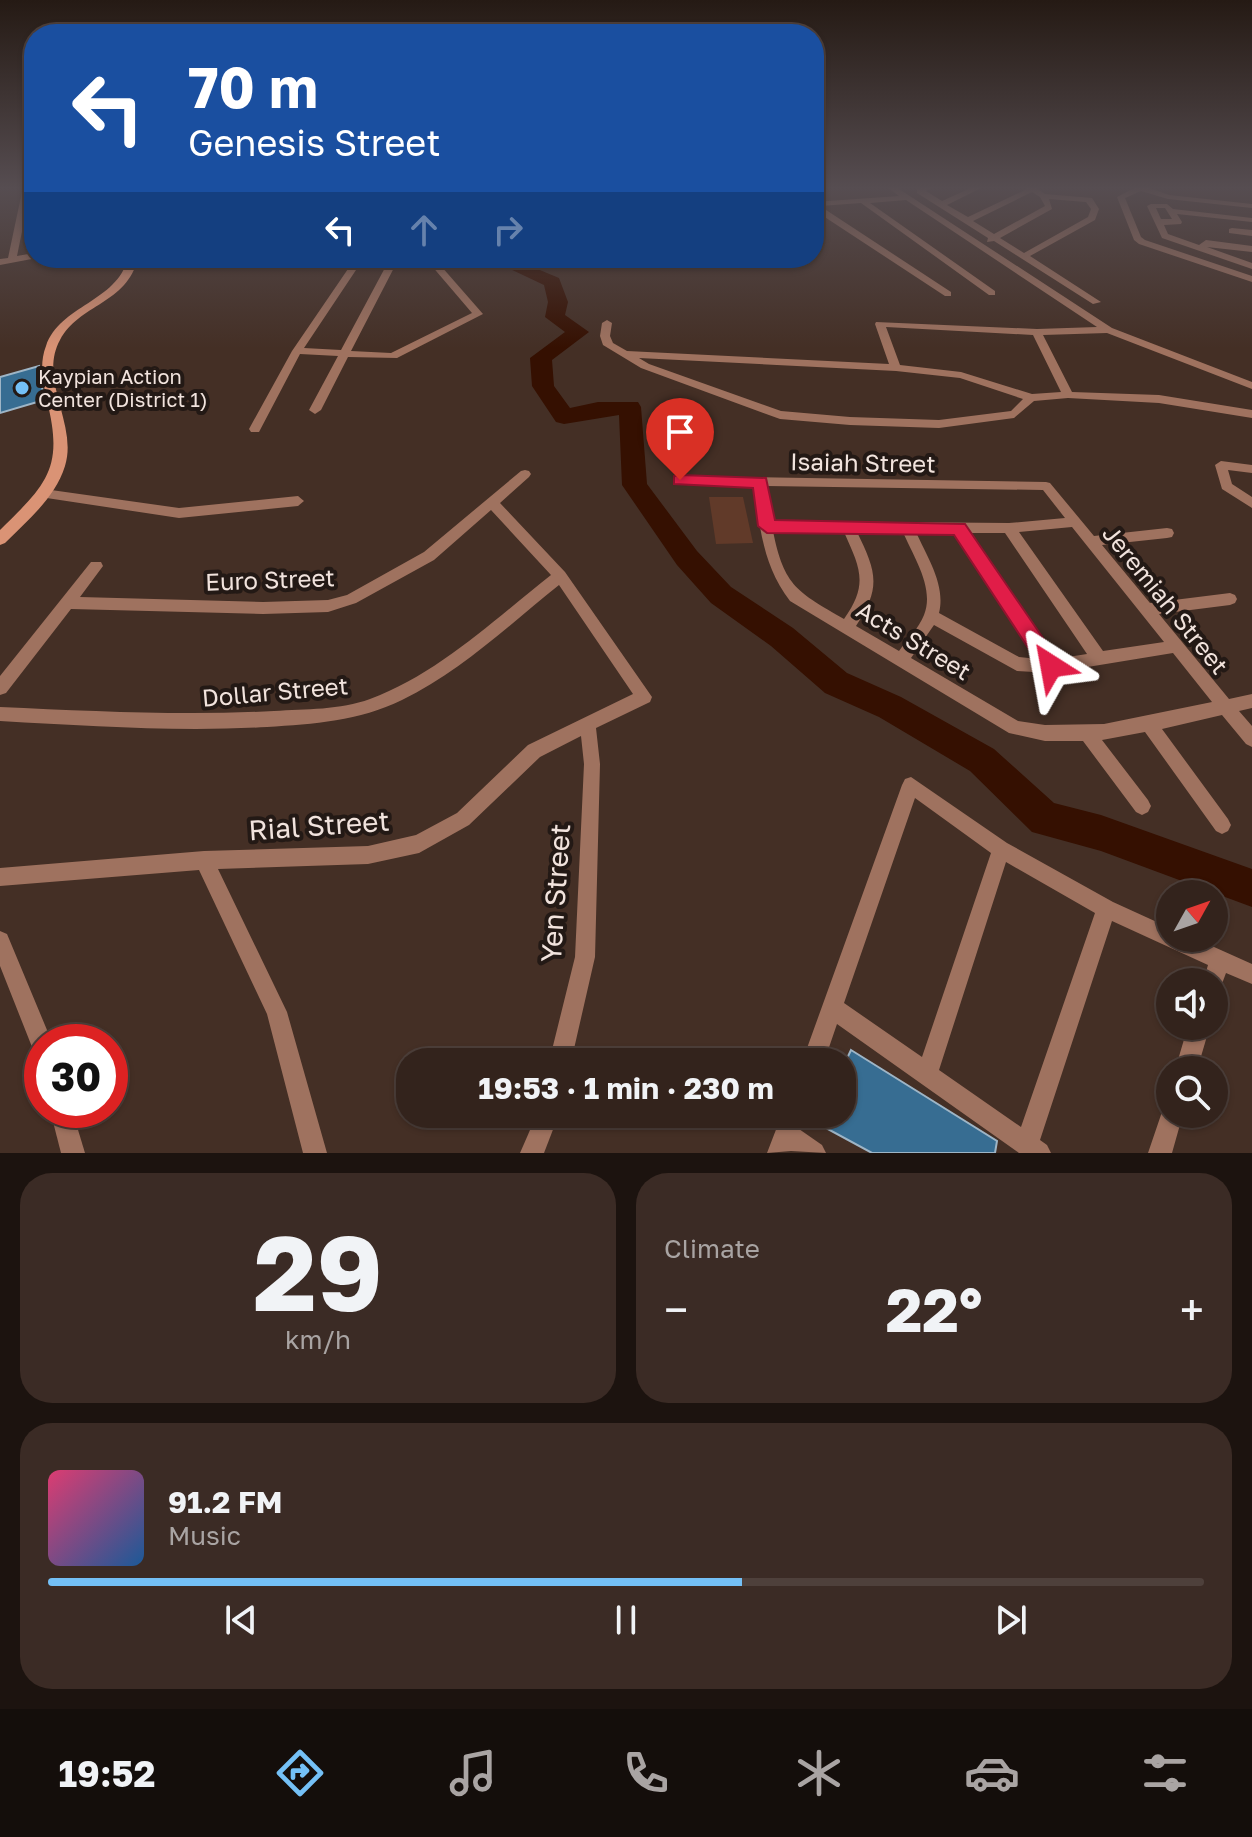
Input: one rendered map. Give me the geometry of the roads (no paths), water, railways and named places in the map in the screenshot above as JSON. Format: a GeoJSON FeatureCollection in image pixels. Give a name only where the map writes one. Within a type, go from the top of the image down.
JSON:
{"type":"FeatureCollection","features":[{"type":"Feature","properties":{"kind":"main road"},"geometry":{"type":"LineString","coordinates":[[0,539],[44,494],[60,465],[61,443],[46,364],[54,339],[125,279],[131,268]]}},
{"type":"Feature","properties":{"kind":"street"},"geometry":{"type":"LineString","coordinates":[[12,260],[19,241]]}},
{"type":"Feature","properties":{"kind":"street"},"geometry":{"type":"LineString","coordinates":[[868,241],[948,294]]}},
{"type":"Feature","properties":{"kind":"street"},"geometry":{"type":"LineString","coordinates":[[920,241],[992,293]]}},
{"type":"Feature","properties":{"kind":"street"},"geometry":{"type":"LineString","coordinates":[[971,241],[1108,330],[1159,352],[1210,367],[1252,386]]}},
{"type":"Feature","properties":{"kind":"street"},"geometry":{"type":"LineString","coordinates":[[974,243],[986,241]]}},
{"type":"Feature","properties":{"kind":"street"},"geometry":{"type":"LineString","coordinates":[[998,241],[1096,302]]}},
{"type":"Feature","properties":{"kind":"street"},"geometry":{"type":"LineString","coordinates":[[1024,256],[1051,241]]}},
{"type":"Feature","properties":{"kind":"street"},"geometry":{"type":"LineString","coordinates":[[1145,241],[1252,279]]}},
{"type":"Feature","properties":{"kind":"street"},"geometry":{"type":"LineString","coordinates":[[1179,241],[1252,266]]}},
{"type":"Feature","properties":{"kind":"street"},"geometry":{"type":"LineString","coordinates":[[1205,250],[1203,244],[1206,243],[1252,249]]}},
{"type":"Feature","properties":{"kind":"street"},"geometry":{"type":"LineString","coordinates":[[1214,266],[1223,256]]}},
{"type":"Feature","properties":{"kind":"street"},"geometry":{"type":"LineString","coordinates":[[0,262],[24,258]]}},
{"type":"Feature","properties":{"kind":"street"},"geometry":{"type":"LineString","coordinates":[[945,270],[957,266]]}},
{"type":"Feature","properties":{"kind":"street"},"geometry":{"type":"LineString","coordinates":[[255,429],[297,351],[353,268]]}},
{"type":"Feature","properties":{"kind":"street"},"geometry":{"type":"LineString","coordinates":[[315,410],[395,268]]}},
{"type":"Feature","properties":{"kind":"street"},"geometry":{"type":"LineString","coordinates":[[297,351],[393,356],[478,314],[438,268]]}},
{"type":"Feature","properties":{"kind":"street"},"geometry":{"type":"LineString","coordinates":[[922,276],[934,273]]}},
{"type":"Feature","properties":{"kind":"street"},"geometry":{"type":"LineString","coordinates":[[607,323],[605,336],[608,345],[645,366],[780,415],[939,424],[1014,414],[1031,398]]}},
{"type":"Feature","properties":{"kind":"street"},"geometry":{"type":"LineString","coordinates":[[896,368],[880,324],[1037,332],[1108,330]]}},
{"type":"Feature","properties":{"kind":"street"},"geometry":{"type":"LineString","coordinates":[[1037,332],[1068,395]]}},
{"type":"Feature","properties":{"kind":"street"},"geometry":{"type":"LineString","coordinates":[[625,354],[896,368],[961,375],[1031,398],[1068,395],[1159,399],[1252,414]]}},
{"type":"Feature","properties":{"kind":"street"},"geometry":{"type":"LineString","coordinates":[[1252,469],[1221,465],[1226,486],[1252,503]]}},
{"type":"Feature","properties":{"kind":"street","name":"Euro Street"},"geometry":{"type":"LineString","coordinates":[[68,603],[263,608],[328,606],[351,599],[429,556],[525,474]]}},
{"type":"Feature","properties":{"kind":"street","name":"Isaiah Street"},"geometry":{"type":"LineString","coordinates":[[680,480],[1046,486]]}},
{"type":"Feature","properties":{"kind":"street","name":"Acts Street"},"geometry":{"type":"LineString","coordinates":[[760,482],[771,558],[779,579],[795,597],[1015,728],[1044,735],[1088,734],[1252,701]]}},
{"type":"Feature","properties":{"kind":"street","name":"Jeremiah Street"},"geometry":{"type":"LineString","coordinates":[[1046,486],[1252,739]]}},
{"type":"Feature","properties":{"kind":"street"},"geometry":{"type":"LineString","coordinates":[[44,494],[179,513],[298,501]]}},
{"type":"Feature","properties":{"kind":"street"},"geometry":{"type":"LineString","coordinates":[[493,504],[560,576]]}},
{"type":"Feature","properties":{"kind":"street"},"geometry":{"type":"LineString","coordinates":[[767,526],[1009,528],[1076,522]]}},
{"type":"Feature","properties":{"kind":"street"},"geometry":{"type":"LineString","coordinates":[[846,628],[869,591],[869,572],[848,526]]}},
{"type":"Feature","properties":{"kind":"street"},"geometry":{"type":"LineString","coordinates":[[901,660],[931,616],[934,605],[932,589],[907,527]]}},
{"type":"Feature","properties":{"kind":"street"},"geometry":{"type":"LineString","coordinates":[[959,528],[1051,666]]}},
{"type":"Feature","properties":{"kind":"street"},"geometry":{"type":"LineString","coordinates":[[1009,528],[1098,657]]}},
{"type":"Feature","properties":{"kind":"street"},"geometry":{"type":"LineString","coordinates":[[1090,541],[1167,533]]}},
{"type":"Feature","properties":{"kind":"street"},"geometry":{"type":"LineString","coordinates":[[0,688],[96,566]]}},
{"type":"Feature","properties":{"kind":"street","name":"Rial Street"},"geometry":{"type":"LineString","coordinates":[[0,877],[204,860],[368,855],[419,844],[463,819],[534,751],[644,697],[560,576]]}},
{"type":"Feature","properties":{"kind":"street","name":"Dollar Street"},"geometry":{"type":"LineString","coordinates":[[0,714],[240,722],[327,715],[375,705],[416,684],[560,576]]}},
{"type":"Feature","properties":{"kind":"street"},"geometry":{"type":"LineString","coordinates":[[1147,609],[1230,599]]}},
{"type":"Feature","properties":{"kind":"street"},"geometry":{"type":"LineString","coordinates":[[931,616],[1017,664],[1051,666],[1176,646]]}},
{"type":"Feature","properties":{"kind":"street"},"geometry":{"type":"LineString","coordinates":[[1149,724],[1222,825]]}},
{"type":"Feature","properties":{"kind":"street","name":"Yen Street"},"geometry":{"type":"LineString","coordinates":[[563,1048],[585,957],[592,764],[588,726]]}},
{"type":"Feature","properties":{"kind":"street"},"geometry":{"type":"LineString","coordinates":[[1088,734],[1142,806]]}},
{"type":"Feature","properties":{"kind":"street"},"geometry":{"type":"LineString","coordinates":[[818,1048],[911,785],[1001,849],[1106,909],[1156,932]]}},
{"type":"Feature","properties":{"kind":"street"},"geometry":{"type":"LineString","coordinates":[[927,1074],[1001,849]]}},
{"type":"Feature","properties":{"kind":"street"},"geometry":{"type":"LineString","coordinates":[[204,860],[277,1012],[315,1153]]}},
{"type":"Feature","properties":{"kind":"street"},"geometry":{"type":"LineString","coordinates":[[833,1008],[1033,1148],[1106,909]]}},
{"type":"Feature","properties":{"kind":"street"},"geometry":{"type":"LineString","coordinates":[[0,941],[34,1024]]}},
{"type":"Feature","properties":{"kind":"street"},"geometry":{"type":"LineString","coordinates":[[1202,952],[1252,974]]}},
{"type":"Feature","properties":{"kind":"street"},"geometry":{"type":"LineString","coordinates":[[1217,968],[1220,960]]}},
{"type":"Feature","properties":{"kind":"street"},"geometry":{"type":"LineString","coordinates":[[66,1128],[73,1153]]}},
{"type":"Feature","properties":{"kind":"street"},"geometry":{"type":"LineString","coordinates":[[532,1153],[542,1128]]}},
{"type":"Feature","properties":{"kind":"street"},"geometry":{"type":"LineString","coordinates":[[1160,1153],[1168,1128]]}},
{"type":"Feature","properties":{"kind":"street"},"geometry":{"type":"LineString","coordinates":[[786,1134],[814,1153]]}},
{"type":"Feature","properties":{"kind":"waterway"},"geometry":{"type":"LineString","coordinates":[[519,268],[552,282],[558,302],[555,317],[579,332],[541,358],[543,386],[564,417],[598,409],[630,407],[635,485],[687,558],[721,595],[782,637],[836,683],[890,707],[982,760],[1045,819],[1101,833],[1252,888]]}},
{"type":"Feature","properties":{"kind":"place","name":"Kaypian Action Center (District 1)"},"geometry":{"type":"Point","coordinates":[22,388]}}]}
